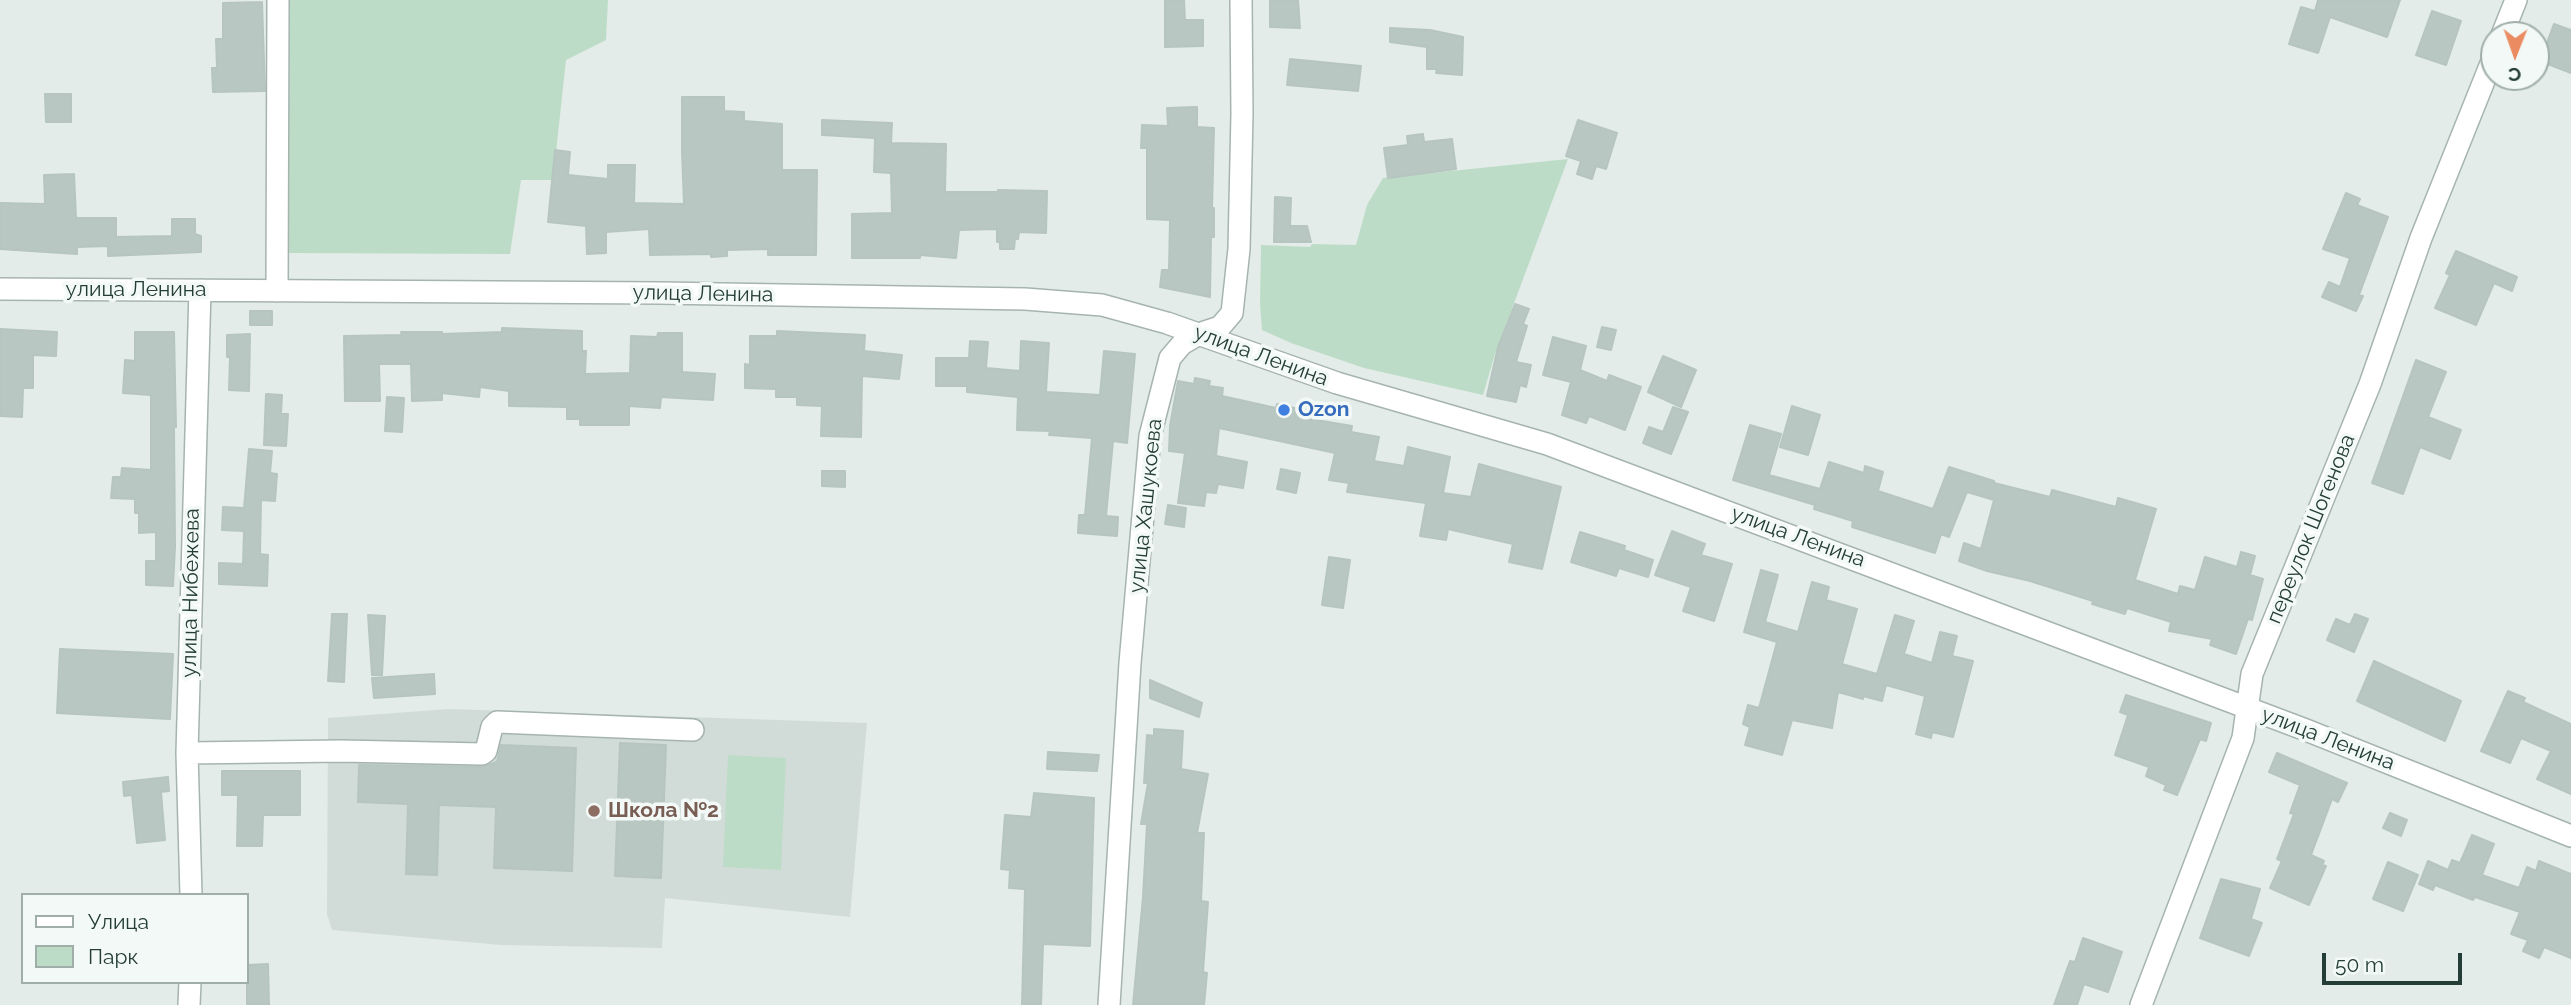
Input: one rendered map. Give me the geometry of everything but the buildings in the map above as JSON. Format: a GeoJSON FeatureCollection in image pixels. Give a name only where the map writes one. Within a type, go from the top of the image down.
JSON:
{"type":"FeatureCollection","features":[{"type":"Feature","properties":{"kind":"street"},"geometry":{"type":"LineString","coordinates":[[277,290],[278,0]]}},
{"type":"Feature","properties":{"kind":"street","name":"улица Хашукоева"},"geometry":{"type":"LineString","coordinates":[[1109,1005],[1130,663],[1150,436],[1170,358],[1182,344],[1199,334],[1220,327],[1232,313],[1242,114],[1241,0]]}},
{"type":"Feature","properties":{"kind":"street"},"geometry":{"type":"LineString","coordinates":[[2508,21],[2516,0]]}},
{"type":"Feature","properties":{"kind":"street","name":"переулок Шогенова"},"geometry":{"type":"LineString","coordinates":[[2141,1005],[2244,738],[2252,674],[2370,384],[2421,238],[2480,91]]}},
{"type":"Feature","properties":{"kind":"street","name":"улица Ленина"},"geometry":{"type":"LineString","coordinates":[[0,289],[661,293],[1059,300],[1112,307],[1199,334],[1337,383],[1547,444],[2248,708],[2571,836]]}},
{"type":"Feature","properties":{"kind":"street","name":"улица Нибежева"},"geometry":{"type":"LineString","coordinates":[[191,893],[187,753],[200,290]]}},
{"type":"Feature","properties":{"kind":"street"},"geometry":{"type":"LineString","coordinates":[[187,753],[341,751],[482,754],[486,751],[492,727],[497,722],[693,730]]}},
{"type":"Feature","properties":{"kind":"street"},"geometry":{"type":"LineString","coordinates":[[189,1005],[190,984]]}},
{"type":"Feature","properties":{"kind":"shaded area","name":"Школа №2"},"geometry":{"type":"Polygon","coordinates":[[[449,709],[867,723],[850,917],[665,898],[662,948],[501,945],[332,930],[327,914],[328,718],[449,709]]]}},
{"type":"Feature","properties":{"kind":"green space"},"geometry":{"type":"Polygon","coordinates":[[[288,0],[608,0],[606,40],[566,60],[553,180],[521,180],[510,254],[289,253],[288,0]]]}},
{"type":"Feature","properties":{"kind":"green space"},"geometry":{"type":"Polygon","coordinates":[[[1568,159],[1495,354],[1483,395],[1364,368],[1262,330],[1261,245],[1356,245],[1367,205],[1383,178],[1568,159]]]}},
{"type":"Feature","properties":{"kind":"green space"},"geometry":{"type":"Polygon","coordinates":[[[728,755],[786,758],[781,870],[723,867],[728,755]]]}},
{"type":"Feature","properties":{"kind":"place","name":"Ozon"},"geometry":{"type":"Point","coordinates":[1284,410]}},
{"type":"Feature","properties":{"kind":"place","name":"Школа №2"},"geometry":{"type":"Point","coordinates":[594,811]}}]}
